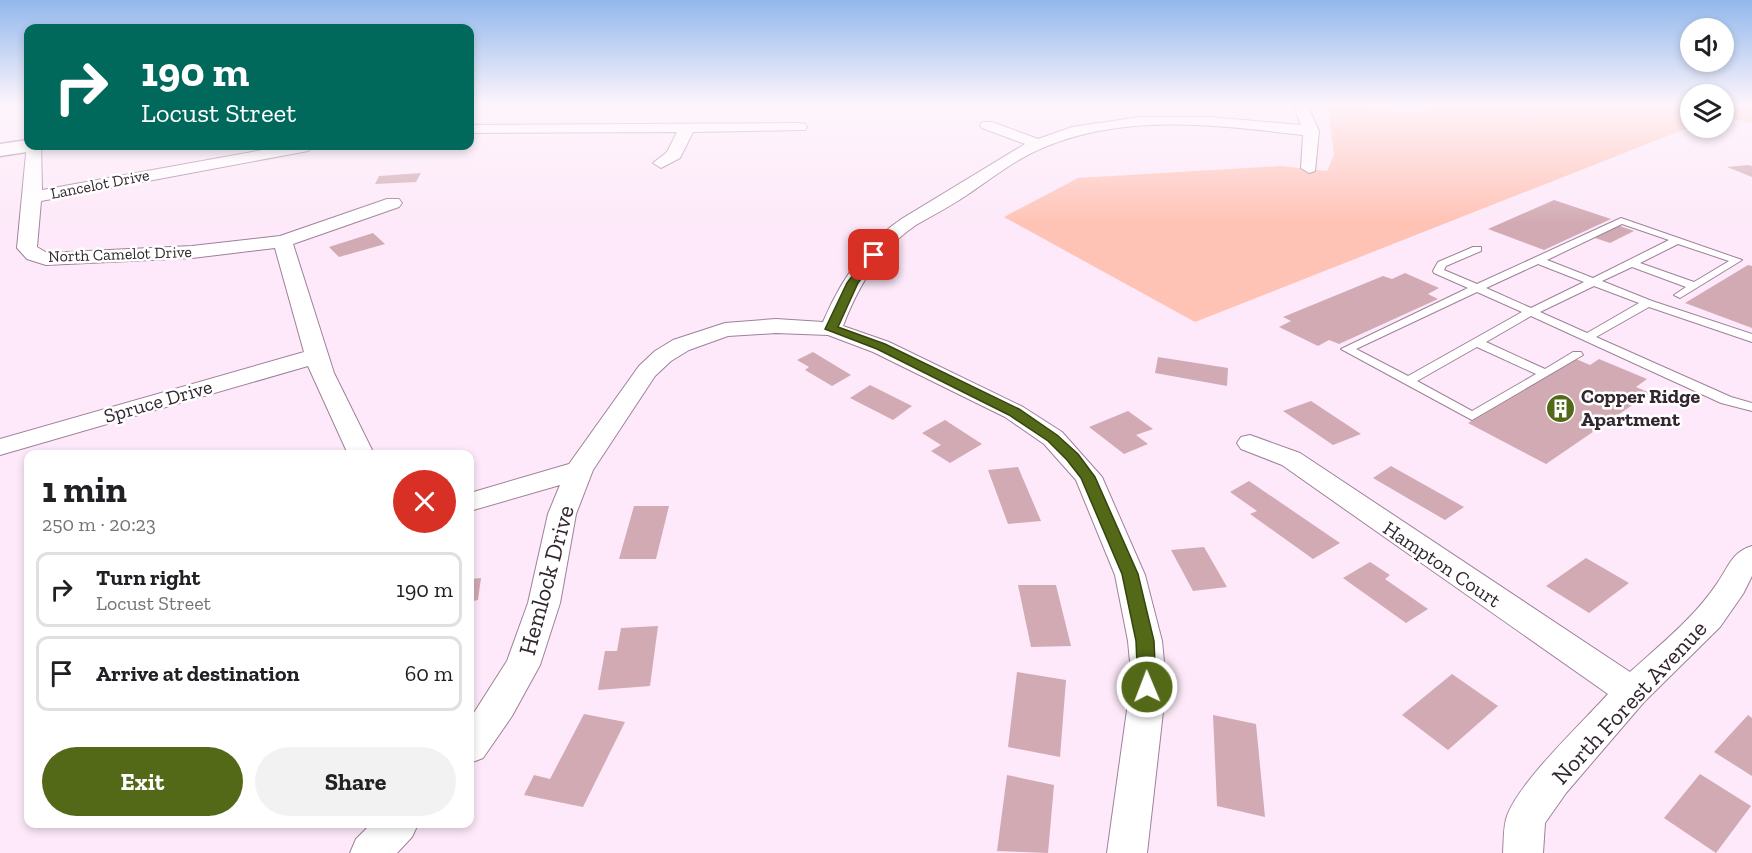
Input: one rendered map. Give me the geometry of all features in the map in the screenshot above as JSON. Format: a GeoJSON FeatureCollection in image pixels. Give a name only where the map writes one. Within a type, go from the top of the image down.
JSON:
{"type":"FeatureCollection","features":[{"type":"Feature","properties":{"kind":"street"},"geometry":{"type":"LineString","coordinates":[[661,163],[674,155],[679,144]]}},
{"type":"Feature","properties":{"kind":"street"},"geometry":{"type":"LineString","coordinates":[[831,329],[838,310],[862,268],[903,226],[1038,144]]}},
{"type":"Feature","properties":{"kind":"street"},"geometry":{"type":"LineString","coordinates":[[1309,168],[1310,144]]}},
{"type":"Feature","properties":{"kind":"street"},"geometry":{"type":"LineString","coordinates":[[0,150],[24,147]]}},
{"type":"Feature","properties":{"kind":"street","name":"North Camelot Drive"},"geometry":{"type":"LineString","coordinates":[[33,150],[33,197],[27,248],[34,255],[46,259],[192,252],[283,241]]}},
{"type":"Feature","properties":{"kind":"street","name":"Lancelot Drive"},"geometry":{"type":"LineString","coordinates":[[33,197],[286,150]]}},
{"type":"Feature","properties":{"kind":"street"},"geometry":{"type":"LineString","coordinates":[[359,450],[327,385],[316,356],[283,241],[393,204]]}},
{"type":"Feature","properties":{"kind":"street"},"geometry":{"type":"LineString","coordinates":[[474,501],[579,470],[610,421],[647,371],[663,356],[681,345],[725,330],[752,326],[831,329],[881,346],[1014,412],[1053,438],[1088,477],[1130,574],[1145,641],[1148,672],[1127,853]]}},
{"type":"Feature","properties":{"kind":"street","name":"Spruce Drive"},"geometry":{"type":"LineString","coordinates":[[0,447],[316,356]]}},
{"type":"Feature","properties":{"kind":"street","name":"Hampton Court"},"geometry":{"type":"LineString","coordinates":[[1250,443],[1269,448],[1291,459],[1632,692]]}},
{"type":"Feature","properties":{"kind":"street","name":"Hemlock Drive"},"geometry":{"type":"LineString","coordinates":[[474,741],[499,706],[523,665],[547,592],[562,514],[579,470]]}},
{"type":"Feature","properties":{"kind":"street","name":"North Forest Avenue"},"geometry":{"type":"LineString","coordinates":[[1522,853],[1526,819],[1553,781],[1632,692],[1709,618],[1748,567]]}},
{"type":"Feature","properties":{"kind":"street"},"geometry":{"type":"LineString","coordinates":[[370,853],[394,828]]}},
{"type":"Feature","properties":{"kind":"lane"},"geometry":{"type":"LineString","coordinates":[[1577,355],[1472,416],[1347,349],[1621,221],[1737,260],[1680,295]]}},
{"type":"Feature","properties":{"kind":"lane"},"geometry":{"type":"LineString","coordinates":[[1408,381],[1532,312],[1678,240]]}},
{"type":"Feature","properties":{"kind":"lane"},"geometry":{"type":"LineString","coordinates":[[1477,249],[1442,264],[1438,271],[1726,400],[1752,407]]}},
{"type":"Feature","properties":{"kind":"lane"},"geometry":{"type":"LineString","coordinates":[[1538,260],[1648,303],[1752,338]]}},
{"type":"Feature","properties":{"kind":"lane"},"geometry":{"type":"LineString","coordinates":[[1631,263],[1695,286]]}},
{"type":"Feature","properties":{"kind":"lane"},"geometry":{"type":"LineString","coordinates":[[1588,337],[1648,303]]}},
{"type":"Feature","properties":{"kind":"lane"},"geometry":{"type":"LineString","coordinates":[[1477,343],[1544,373]]}},
{"type":"Feature","properties":{"kind":"shaded area"},"geometry":{"type":"Polygon","coordinates":[[[1333,144],[1647,144],[1195,322],[1004,217],[1078,178],[1281,166],[1327,171],[1334,155],[1333,144]]]}},
{"type":"Feature","properties":{"kind":"building"},"geometry":{"type":"Polygon","coordinates":[[[1752,166],[1752,177],[1727,167],[1752,166]]]}},
{"type":"Feature","properties":{"kind":"building"},"geometry":{"type":"Polygon","coordinates":[[[421,173],[416,182],[375,184],[379,176],[421,173]]]}},
{"type":"Feature","properties":{"kind":"building"},"geometry":{"type":"Polygon","coordinates":[[[1554,200],[1611,219],[1544,250],[1488,229],[1554,200]]]}},
{"type":"Feature","properties":{"kind":"building"},"geometry":{"type":"Polygon","coordinates":[[[1617,225],[1634,231],[1610,243],[1592,237],[1617,225]]]}},
{"type":"Feature","properties":{"kind":"building"},"geometry":{"type":"Polygon","coordinates":[[[373,233],[385,244],[339,257],[329,247],[373,233]]]}},
{"type":"Feature","properties":{"kind":"building"},"geometry":{"type":"Polygon","coordinates":[[[1748,265],[1752,266],[1752,328],[1685,303],[1748,265]]]}},
{"type":"Feature","properties":{"kind":"building"},"geometry":{"type":"Polygon","coordinates":[[[1405,273],[1439,288],[1428,294],[1438,299],[1339,344],[1329,340],[1318,346],[1279,327],[1291,321],[1283,317],[1383,276],[1392,279],[1405,273]]]}},
{"type":"Feature","properties":{"kind":"building"},"geometry":{"type":"Polygon","coordinates":[[[813,352],[851,375],[832,386],[805,370],[809,367],[797,360],[813,352]]]}},
{"type":"Feature","properties":{"kind":"building"},"geometry":{"type":"Polygon","coordinates":[[[1158,357],[1228,368],[1227,386],[1155,373],[1158,357]]]}},
{"type":"Feature","properties":{"kind":"building","name":"Copper Ridge Apartment"},"geometry":{"type":"Polygon","coordinates":[[[1576,359],[1590,365],[1599,359],[1647,379],[1636,387],[1650,393],[1546,464],[1468,423],[1576,359]]]}},
{"type":"Feature","properties":{"kind":"building"},"geometry":{"type":"Polygon","coordinates":[[[870,385],[912,406],[893,420],[850,398],[870,385]]]}},
{"type":"Feature","properties":{"kind":"building"},"geometry":{"type":"Polygon","coordinates":[[[1311,401],[1361,434],[1333,445],[1283,411],[1311,401]]]}},
{"type":"Feature","properties":{"kind":"building"},"geometry":{"type":"Polygon","coordinates":[[[1128,411],[1153,429],[1136,435],[1148,444],[1124,454],[1089,427],[1128,411]]]}},
{"type":"Feature","properties":{"kind":"building"},"geometry":{"type":"Polygon","coordinates":[[[945,420],[982,444],[950,463],[931,451],[941,445],[922,433],[945,420]]]}},
{"type":"Feature","properties":{"kind":"building"},"geometry":{"type":"Polygon","coordinates":[[[1391,466],[1464,507],[1445,520],[1373,478],[1391,466]]]}},
{"type":"Feature","properties":{"kind":"building"},"geometry":{"type":"Polygon","coordinates":[[[1018,467],[1041,521],[1008,524],[988,470],[1018,467]]]}},
{"type":"Feature","properties":{"kind":"building"},"geometry":{"type":"Polygon","coordinates":[[[1249,481],[1340,543],[1313,559],[1250,514],[1257,511],[1230,492],[1249,481]]]}},
{"type":"Feature","properties":{"kind":"building"},"geometry":{"type":"Polygon","coordinates":[[[634,506],[669,506],[656,559],[619,559],[634,506]]]}},
{"type":"Feature","properties":{"kind":"building"},"geometry":{"type":"Polygon","coordinates":[[[1204,547],[1227,587],[1193,591],[1171,550],[1204,547]]]}},
{"type":"Feature","properties":{"kind":"building"},"geometry":{"type":"Polygon","coordinates":[[[1586,558],[1629,583],[1589,613],[1546,586],[1586,558]]]}},
{"type":"Feature","properties":{"kind":"building"},"geometry":{"type":"Polygon","coordinates":[[[1370,562],[1390,575],[1385,579],[1428,609],[1406,623],[1343,578],[1370,562]]]}},
{"type":"Feature","properties":{"kind":"building"},"geometry":{"type":"Polygon","coordinates":[[[481,578],[478,600],[474,601],[474,579],[481,578]]]}},
{"type":"Feature","properties":{"kind":"building"},"geometry":{"type":"Polygon","coordinates":[[[1018,585],[1056,585],[1071,646],[1031,647],[1018,585]]]}},
{"type":"Feature","properties":{"kind":"building"},"geometry":{"type":"Polygon","coordinates":[[[658,626],[650,686],[598,690],[605,651],[617,651],[621,628],[658,626]]]}},
{"type":"Feature","properties":{"kind":"building"},"geometry":{"type":"Polygon","coordinates":[[[1017,672],[1066,680],[1060,757],[1008,747],[1017,672]]]}},
{"type":"Feature","properties":{"kind":"building"},"geometry":{"type":"Polygon","coordinates":[[[1452,674],[1498,706],[1448,750],[1402,715],[1452,674]]]}},
{"type":"Feature","properties":{"kind":"building"},"geometry":{"type":"Polygon","coordinates":[[[584,714],[625,722],[583,807],[524,795],[534,775],[550,779],[584,714]]]}},
{"type":"Feature","properties":{"kind":"building"},"geometry":{"type":"Polygon","coordinates":[[[1213,715],[1256,724],[1265,817],[1217,806],[1213,715]]]}},
{"type":"Feature","properties":{"kind":"building"},"geometry":{"type":"Polygon","coordinates":[[[1748,715],[1752,718],[1752,776],[1714,752],[1748,715]]]}},
{"type":"Feature","properties":{"kind":"building"},"geometry":{"type":"Polygon","coordinates":[[[1700,774],[1751,806],[1716,853],[1664,818],[1700,774]]]}},
{"type":"Feature","properties":{"kind":"building"},"geometry":{"type":"Polygon","coordinates":[[[1007,775],[1054,785],[1048,853],[997,851],[1007,775]]]}},
{"type":"Feature","properties":{"kind":"place","name":"Copper Ridge Apartment"},"geometry":{"type":"Point","coordinates":[1560,408]}},
{"type":"Feature","properties":{"kind":"route"},"geometry":{"type":"LineString","coordinates":[[874,255],[852,283],[831,329],[881,346],[1014,412],[1053,438],[1072,457],[1088,477],[1130,574],[1145,641],[1147,687]]}}]}
